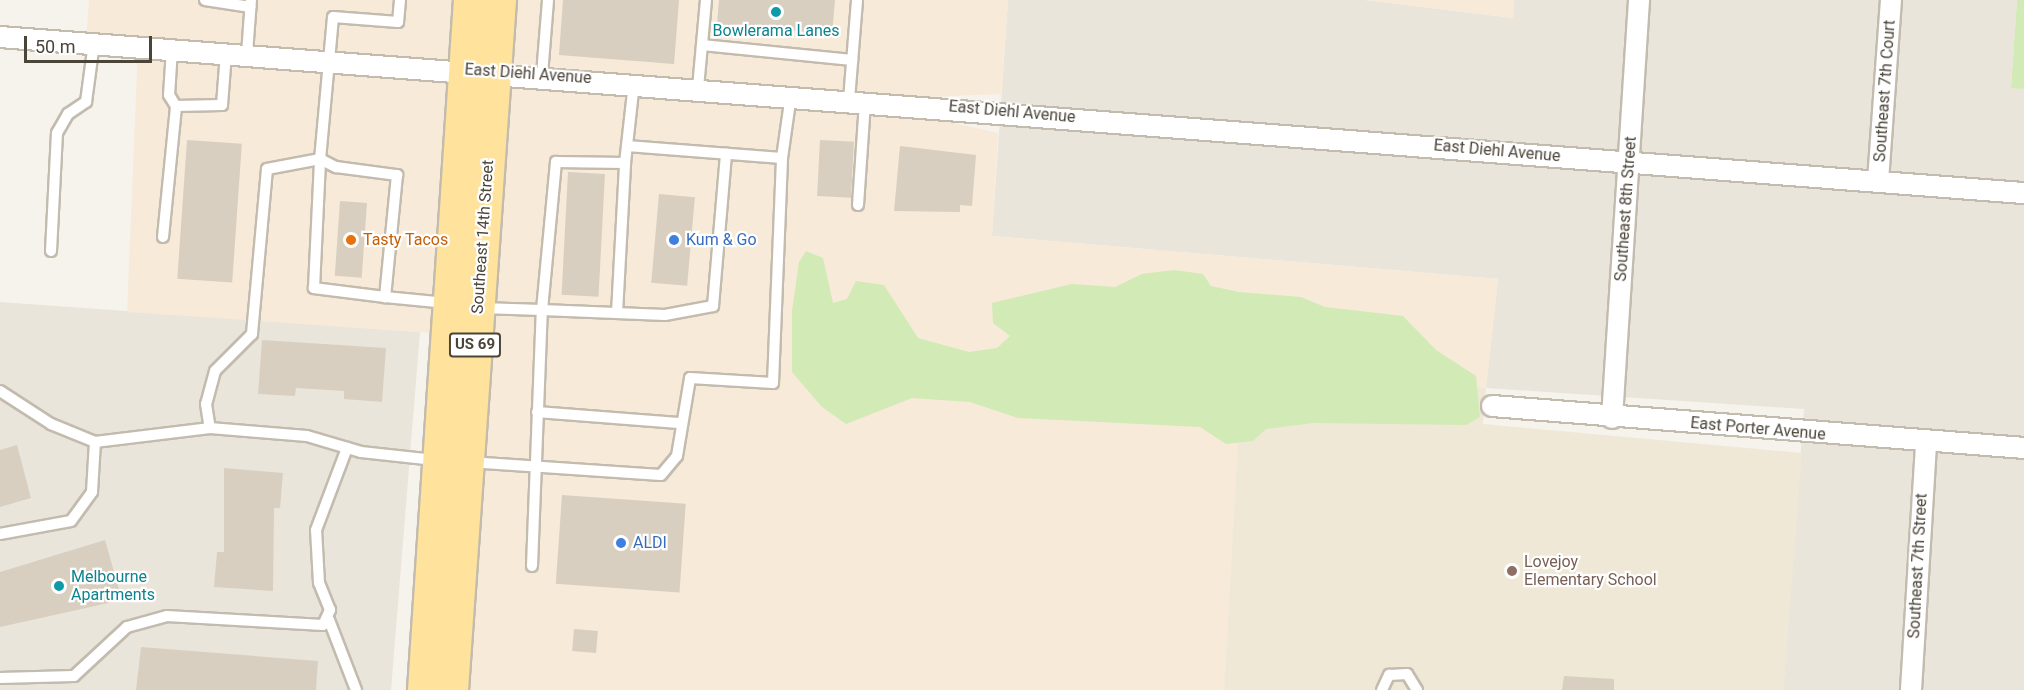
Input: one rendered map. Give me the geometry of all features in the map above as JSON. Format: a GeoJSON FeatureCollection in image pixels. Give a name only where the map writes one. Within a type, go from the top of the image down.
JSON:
{"type":"FeatureCollection","features":[{"type":"Feature","properties":{"kind":"main road","name":"Southeast 14th Street"},"geometry":{"type":"LineString","coordinates":[[424,690],[453,461],[480,70],[470,0]]}},
{"type":"Feature","properties":{"kind":"main road","name":"Southeast 14th Street"},"geometry":{"type":"LineString","coordinates":[[480,70],[500,0]]}},
{"type":"Feature","properties":{"kind":"main road","name":"Southeast 14th Street"},"geometry":{"type":"LineString","coordinates":[[452,690],[453,461]]}},
{"type":"Feature","properties":{"kind":"street","name":"Southeast 8th Street"},"geometry":{"type":"LineString","coordinates":[[1612,418],[1639,0]]}},
{"type":"Feature","properties":{"kind":"street","name":"Southeast 7th Court"},"geometry":{"type":"LineString","coordinates":[[1878,181],[1891,0]]}},
{"type":"Feature","properties":{"kind":"street","name":"East Diehl Avenue"},"geometry":{"type":"LineString","coordinates":[[0,37],[480,70],[2024,193]]}},
{"type":"Feature","properties":{"kind":"street","name":"East Porter Avenue"},"geometry":{"type":"LineString","coordinates":[[1492,406],[1926,443],[2024,448]]}},
{"type":"Feature","properties":{"kind":"street","name":"Southeast 7th Street"},"geometry":{"type":"LineString","coordinates":[[1911,690],[1926,443]]}},
{"type":"Feature","properties":{"kind":"lane"},"geometry":{"type":"LineString","coordinates":[[204,0],[250,4],[247,54]]}},
{"type":"Feature","properties":{"kind":"lane"},"geometry":{"type":"LineString","coordinates":[[399,0],[398,22],[333,17],[320,159],[314,288],[464,305],[542,310],[665,315],[713,306],[726,154]]}},
{"type":"Feature","properties":{"kind":"lane"},"geometry":{"type":"LineString","coordinates":[[542,75],[548,0]]}},
{"type":"Feature","properties":{"kind":"lane"},"geometry":{"type":"LineString","coordinates":[[698,88],[706,0]]}},
{"type":"Feature","properties":{"kind":"lane"},"geometry":{"type":"LineString","coordinates":[[857,0],[852,60],[857,100],[858,206]]}},
{"type":"Feature","properties":{"kind":"lane"},"geometry":{"type":"LineString","coordinates":[[51,250],[57,133],[68,114],[86,102],[94,43]]}},
{"type":"Feature","properties":{"kind":"lane"},"geometry":{"type":"LineString","coordinates":[[702,45],[852,60]]}},
{"type":"Feature","properties":{"kind":"lane"},"geometry":{"type":"LineString","coordinates":[[163,237],[176,106],[169,95],[172,49]]}},
{"type":"Feature","properties":{"kind":"lane"},"geometry":{"type":"LineString","coordinates":[[176,106],[222,105],[226,53]]}},
{"type":"Feature","properties":{"kind":"lane"},"geometry":{"type":"LineString","coordinates":[[617,313],[625,163],[634,82]]}},
{"type":"Feature","properties":{"kind":"lane"},"geometry":{"type":"LineString","coordinates":[[0,391],[51,424],[95,442],[210,428],[307,435],[347,448],[453,461],[661,475],[677,456],[679,423],[690,378],[773,383],[782,158],[791,95]]}},
{"type":"Feature","properties":{"kind":"lane"},"geometry":{"type":"LineString","coordinates":[[627,146],[782,158]]}},
{"type":"Feature","properties":{"kind":"lane"},"geometry":{"type":"LineString","coordinates":[[210,428],[206,404],[215,371],[252,333],[267,169],[320,159],[336,167],[397,175],[385,297]]}},
{"type":"Feature","properties":{"kind":"lane"},"geometry":{"type":"LineString","coordinates":[[532,566],[534,466],[542,310],[556,162],[625,163]]}},
{"type":"Feature","properties":{"kind":"lane"},"geometry":{"type":"LineString","coordinates":[[537,412],[679,423]]}},
{"type":"Feature","properties":{"kind":"lane"},"geometry":{"type":"LineString","coordinates":[[0,534],[71,521],[92,492],[95,442]]}},
{"type":"Feature","properties":{"kind":"lane"},"geometry":{"type":"LineString","coordinates":[[347,448],[316,530],[319,583],[329,620],[356,690]]}},
{"type":"Feature","properties":{"kind":"lane"},"geometry":{"type":"LineString","coordinates":[[0,678],[74,676],[127,627],[167,616],[323,625],[329,620]]}},
{"type":"Feature","properties":{"kind":"lane"},"geometry":{"type":"LineString","coordinates":[[1382,690],[1389,675],[1407,674],[1418,690]]}},
{"type":"Feature","properties":{"kind":"shaded area"},"geometry":{"type":"Polygon","coordinates":[[[89,0],[470,0],[448,334],[127,312],[138,47],[86,43],[89,0]]]}},
{"type":"Feature","properties":{"kind":"shaded area"},"geometry":{"type":"Polygon","coordinates":[[[500,0],[1008,0],[1001,94],[852,100],[998,133],[992,236],[1498,279],[1486,388],[1242,369],[1224,690],[452,690],[500,0]]]}},
{"type":"Feature","properties":{"kind":"shaded area"},"geometry":{"type":"Polygon","coordinates":[[[1008,0],[1365,0],[1513,18],[1514,0],[2017,0],[2011,87],[2024,89],[2024,690],[1783,690],[1804,409],[1486,388],[1498,279],[992,236],[1008,0]]]}},
{"type":"Feature","properties":{"kind":"shaded area"},"geometry":{"type":"Polygon","coordinates":[[[1365,0],[1514,0],[1513,18],[1365,0]]]}},
{"type":"Feature","properties":{"kind":"shaded area"},"geometry":{"type":"Polygon","coordinates":[[[0,302],[420,332],[391,690],[0,690],[0,302]]]}},
{"type":"Feature","properties":{"kind":"shaded area","name":"Lovejoy Elementary School"},"geometry":{"type":"Polygon","coordinates":[[[1242,368],[1486,388],[1483,424],[1802,453],[1783,690],[1224,690],[1242,368]]]}},
{"type":"Feature","properties":{"kind":"green space"},"geometry":{"type":"Polygon","coordinates":[[[2017,0],[2024,0],[2024,89],[2011,88],[2017,0]]]}},
{"type":"Feature","properties":{"kind":"green space"},"geometry":{"type":"Polygon","coordinates":[[[806,251],[823,258],[833,303],[847,299],[856,281],[884,285],[918,338],[969,352],[997,348],[1010,336],[993,323],[992,303],[1072,284],[1115,287],[1142,274],[1174,270],[1203,274],[1211,286],[1239,292],[1301,297],[1325,307],[1403,316],[1436,350],[1476,376],[1480,417],[1466,425],[1313,423],[1266,429],[1253,441],[1226,444],[1200,427],[1018,418],[970,402],[912,398],[846,424],[822,407],[792,372],[792,311],[799,262],[806,251]]]}},
{"type":"Feature","properties":{"kind":"building"},"geometry":{"type":"Polygon","coordinates":[[[563,0],[679,0],[674,64],[559,55],[563,0]]]}},
{"type":"Feature","properties":{"kind":"building","name":"Bowlerama Lanes"},"geometry":{"type":"Polygon","coordinates":[[[719,0],[835,0],[832,34],[717,24],[719,0]]]}},
{"type":"Feature","properties":{"kind":"building"},"geometry":{"type":"Polygon","coordinates":[[[187,140],[242,144],[232,282],[177,279],[187,140]]]}},
{"type":"Feature","properties":{"kind":"building"},"geometry":{"type":"Polygon","coordinates":[[[820,140],[854,142],[851,198],[817,196],[820,140]]]}},
{"type":"Feature","properties":{"kind":"building"},"geometry":{"type":"Polygon","coordinates":[[[900,146],[976,155],[972,206],[960,205],[960,212],[894,211],[900,146]]]}},
{"type":"Feature","properties":{"kind":"building"},"geometry":{"type":"Polygon","coordinates":[[[568,172],[605,174],[599,297],[562,295],[568,172]]]}},
{"type":"Feature","properties":{"kind":"building","name":"Kum & Go"},"geometry":{"type":"Polygon","coordinates":[[[659,194],[695,197],[687,286],[651,283],[659,194]]]}},
{"type":"Feature","properties":{"kind":"building","name":"Tasty Tacos"},"geometry":{"type":"Polygon","coordinates":[[[340,201],[367,203],[362,278],[335,276],[340,201]]]}},
{"type":"Feature","properties":{"kind":"building"},"geometry":{"type":"Polygon","coordinates":[[[262,340],[386,348],[382,402],[344,399],[344,391],[296,388],[295,396],[258,394],[262,340]]]}},
{"type":"Feature","properties":{"kind":"building"},"geometry":{"type":"Polygon","coordinates":[[[17,445],[31,498],[0,507],[0,450],[17,445]]]}},
{"type":"Feature","properties":{"kind":"building"},"geometry":{"type":"Polygon","coordinates":[[[224,468],[283,473],[280,508],[274,508],[273,591],[214,587],[217,552],[224,552],[224,468]]]}},
{"type":"Feature","properties":{"kind":"building","name":"ALDI"},"geometry":{"type":"Polygon","coordinates":[[[562,495],[686,504],[679,592],[556,584],[562,495]]]}},
{"type":"Feature","properties":{"kind":"building","name":"Melbourne Apartments"},"geometry":{"type":"Polygon","coordinates":[[[105,540],[122,600],[0,627],[0,572],[105,540]]]}},
{"type":"Feature","properties":{"kind":"building"},"geometry":{"type":"Polygon","coordinates":[[[574,629],[598,631],[596,653],[572,651],[574,629]]]}},
{"type":"Feature","properties":{"kind":"building","name":"Melbourne Apartments"},"geometry":{"type":"Polygon","coordinates":[[[141,647],[318,661],[316,690],[136,690],[141,647]]]}},
{"type":"Feature","properties":{"kind":"building"},"geometry":{"type":"Polygon","coordinates":[[[1564,676],[1614,679],[1614,690],[1562,690],[1564,676]]]}},
{"type":"Feature","properties":{"kind":"place","name":"Bowlerama Lanes"},"geometry":{"type":"Point","coordinates":[776,12]}},
{"type":"Feature","properties":{"kind":"place","name":"Tasty Tacos"},"geometry":{"type":"Point","coordinates":[351,240]}},
{"type":"Feature","properties":{"kind":"place","name":"Kum & Go"},"geometry":{"type":"Point","coordinates":[674,240]}},
{"type":"Feature","properties":{"kind":"place","name":"ALDI"},"geometry":{"type":"Point","coordinates":[621,543]}},
{"type":"Feature","properties":{"kind":"place","name":"Lovejoy Elementary School"},"geometry":{"type":"Point","coordinates":[1512,571]}},
{"type":"Feature","properties":{"kind":"place","name":"Melbourne Apartments"},"geometry":{"type":"Point","coordinates":[59,586]}}]}
